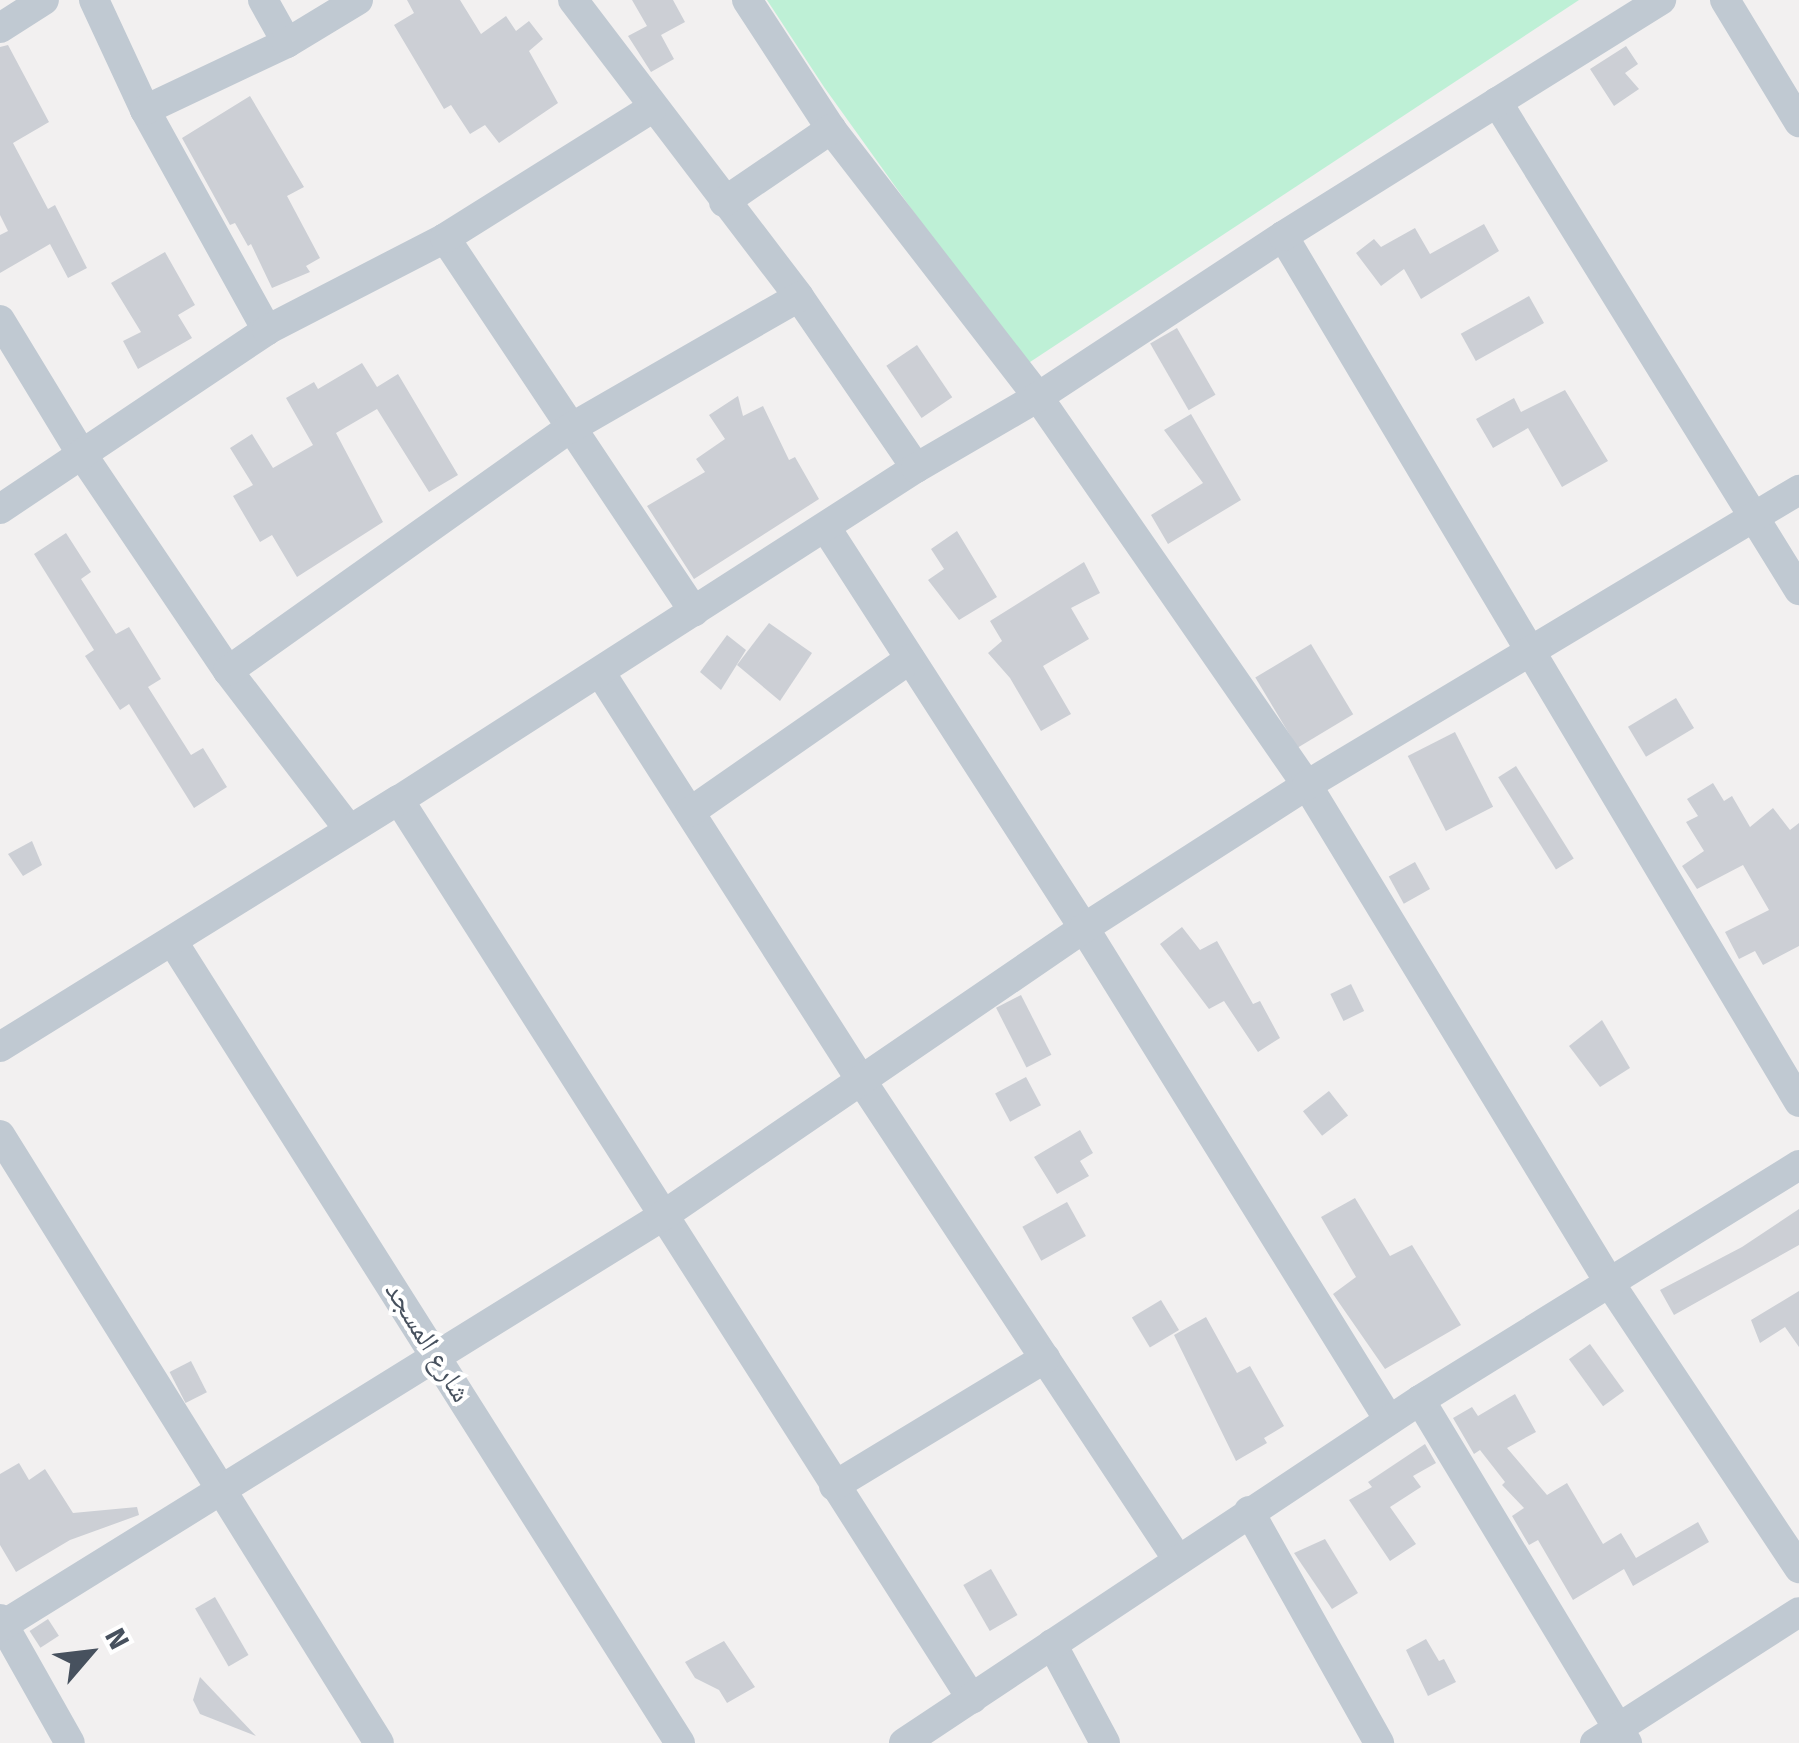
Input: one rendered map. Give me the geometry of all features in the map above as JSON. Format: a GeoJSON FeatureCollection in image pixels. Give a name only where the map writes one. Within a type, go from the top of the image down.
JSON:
{"type":"FeatureCollection","features":[{"type":"Feature","properties":{"kind":"street"},"geometry":{"type":"LineString","coordinates":[[0,28],[44,0]]}},
{"type":"Feature","properties":{"kind":"street"},"geometry":{"type":"LineString","coordinates":[[94,0],[145,110],[267,330]]}},
{"type":"Feature","properties":{"kind":"street"},"geometry":{"type":"LineString","coordinates":[[264,0],[287,44]]}},
{"type":"Feature","properties":{"kind":"street"},"geometry":{"type":"LineString","coordinates":[[145,110],[287,44],[358,0]]}},
{"type":"Feature","properties":{"kind":"street"},"geometry":{"type":"LineString","coordinates":[[573,0],[799,296],[916,468]]}},
{"type":"Feature","properties":{"kind":"street"},"geometry":{"type":"LineString","coordinates":[[747,0],[830,128],[1038,397],[1307,786],[1611,1285],[1799,1568]]}},
{"type":"Feature","properties":{"kind":"street"},"geometry":{"type":"LineString","coordinates":[[0,1047],[173,942],[348,828],[399,800],[916,468],[1038,397],[1284,236],[1661,0]]}},
{"type":"Feature","properties":{"kind":"street"},"geometry":{"type":"LineString","coordinates":[[1725,0],[1799,122]]}},
{"type":"Feature","properties":{"kind":"street"},"geometry":{"type":"LineString","coordinates":[[1497,102],[1799,590]]}},
{"type":"Feature","properties":{"kind":"street"},"geometry":{"type":"LineString","coordinates":[[0,510],[267,330],[446,238],[652,108]]}},
{"type":"Feature","properties":{"kind":"street"},"geometry":{"type":"LineString","coordinates":[[724,202],[830,128]]}},
{"type":"Feature","properties":{"kind":"street"},"geometry":{"type":"LineString","coordinates":[[1284,236],[1799,1102]]}},
{"type":"Feature","properties":{"kind":"street"},"geometry":{"type":"LineString","coordinates":[[446,238],[569,430],[694,612]]}},
{"type":"Feature","properties":{"kind":"street"},"geometry":{"type":"LineString","coordinates":[[228,671],[569,430],[799,296]]}},
{"type":"Feature","properties":{"kind":"street"},"geometry":{"type":"LineString","coordinates":[[0,320],[81,453],[228,671],[348,828]]}},
{"type":"Feature","properties":{"kind":"street"},"geometry":{"type":"LineString","coordinates":[[70,1743],[1,1623],[660,1217],[864,1083],[1084,928],[1307,786],[1799,490]]}},
{"type":"Feature","properties":{"kind":"street"},"geometry":{"type":"LineString","coordinates":[[826,528],[1084,928],[1389,1420]]}},
{"type":"Feature","properties":{"kind":"street"},"geometry":{"type":"LineString","coordinates":[[690,812],[910,659]]}},
{"type":"Feature","properties":{"kind":"street"},"geometry":{"type":"LineString","coordinates":[[600,672],[1178,1560]]}},
{"type":"Feature","properties":{"kind":"street"},"geometry":{"type":"LineString","coordinates":[[399,800],[660,1217],[972,1699]]}},
{"type":"Feature","properties":{"kind":"street","name":"شارع المسجد"},"geometry":{"type":"LineString","coordinates":[[173,942],[438,1355],[680,1743]]}},
{"type":"Feature","properties":{"kind":"street"},"geometry":{"type":"LineString","coordinates":[[0,1135],[379,1743]]}},
{"type":"Feature","properties":{"kind":"street"},"geometry":{"type":"LineString","coordinates":[[904,1743],[1389,1420],[1799,1165]]}},
{"type":"Feature","properties":{"kind":"street"},"geometry":{"type":"LineString","coordinates":[[834,1486],[1045,1358]]}},
{"type":"Feature","properties":{"kind":"street"},"geometry":{"type":"LineString","coordinates":[[1420,1400],[1613,1738],[1799,1612]]}},
{"type":"Feature","properties":{"kind":"street"},"geometry":{"type":"LineString","coordinates":[[1249,1512],[1379,1743]]}},
{"type":"Feature","properties":{"kind":"street"},"geometry":{"type":"LineString","coordinates":[[1052,1644],[1105,1743]]}},
{"type":"Feature","properties":{"kind":"green space"},"geometry":{"type":"Polygon","coordinates":[[[767,0],[1579,0],[1024,366],[824,87],[767,0]]]}},
{"type":"Feature","properties":{"kind":"building"},"geometry":{"type":"Polygon","coordinates":[[[407,0],[460,0],[481,34],[506,16],[516,31],[529,21],[543,39],[529,51],[558,103],[499,143],[485,125],[470,134],[451,105],[444,109],[394,25],[414,13],[407,0]]]}},
{"type":"Feature","properties":{"kind":"building"},"geometry":{"type":"Polygon","coordinates":[[[632,0],[673,0],[685,22],[661,35],[674,59],[651,72],[628,36],[647,26],[632,0]]]}},
{"type":"Feature","properties":{"kind":"building"},"geometry":{"type":"Polygon","coordinates":[[[8,45],[49,122],[13,143],[48,209],[55,205],[87,268],[68,278],[50,244],[0,273],[0,235],[8,231],[0,215],[0,47],[8,45]]]}},
{"type":"Feature","properties":{"kind":"building"},"geometry":{"type":"Polygon","coordinates":[[[1626,46],[1638,64],[1625,73],[1639,89],[1614,106],[1590,69],[1626,46]]]}},
{"type":"Feature","properties":{"kind":"building"},"geometry":{"type":"Polygon","coordinates":[[[250,96],[304,187],[287,196],[320,258],[306,266],[310,272],[272,288],[251,244],[248,246],[235,223],[230,225],[182,138],[250,96]]]}},
{"type":"Feature","properties":{"kind":"building"},"geometry":{"type":"Polygon","coordinates":[[[1484,224],[1499,251],[1421,299],[1404,269],[1381,286],[1356,253],[1374,239],[1381,247],[1415,228],[1430,254],[1484,224]]]}},
{"type":"Feature","properties":{"kind":"building"},"geometry":{"type":"Polygon","coordinates":[[[165,252],[195,305],[178,315],[192,338],[138,369],[123,341],[141,332],[111,283],[165,252]]]}},
{"type":"Feature","properties":{"kind":"building"},"geometry":{"type":"Polygon","coordinates":[[[1529,296],[1544,323],[1476,361],[1461,334],[1529,296]]]}},
{"type":"Feature","properties":{"kind":"building"},"geometry":{"type":"Polygon","coordinates":[[[1177,328],[1216,395],[1189,410],[1150,344],[1177,328]]]}},
{"type":"Feature","properties":{"kind":"building"},"geometry":{"type":"Polygon","coordinates":[[[917,345],[952,397],[922,418],[886,366],[917,345]]]}},
{"type":"Feature","properties":{"kind":"building"},"geometry":{"type":"Polygon","coordinates":[[[362,363],[377,387],[398,374],[458,475],[429,492],[377,409],[336,433],[383,522],[297,577],[272,535],[260,542],[233,496],[253,485],[230,448],[252,434],[273,468],[313,445],[286,398],[314,382],[318,389],[362,363]]]}},
{"type":"Feature","properties":{"kind":"building"},"geometry":{"type":"Polygon","coordinates":[[[1565,390],[1608,461],[1562,487],[1528,428],[1493,448],[1476,419],[1514,398],[1521,412],[1565,390]]]}},
{"type":"Feature","properties":{"kind":"building"},"geometry":{"type":"Polygon","coordinates":[[[738,396],[743,416],[763,406],[789,460],[795,457],[819,499],[694,579],[647,506],[705,472],[696,459],[725,439],[709,415],[738,396]]]}},
{"type":"Feature","properties":{"kind":"building"},"geometry":{"type":"Polygon","coordinates":[[[1191,414],[1241,500],[1168,544],[1151,515],[1203,483],[1164,430],[1191,414]]]}},
{"type":"Feature","properties":{"kind":"building"},"geometry":{"type":"Polygon","coordinates":[[[957,531],[997,597],[959,620],[928,580],[944,569],[931,549],[957,531]]]}},
{"type":"Feature","properties":{"kind":"building"},"geometry":{"type":"Polygon","coordinates":[[[66,533],[91,572],[81,579],[116,634],[129,627],[161,679],[148,687],[191,755],[203,748],[227,787],[194,808],[129,704],[120,710],[85,656],[94,650],[34,554],[66,533]]]}},
{"type":"Feature","properties":{"kind":"building"},"geometry":{"type":"Polygon","coordinates":[[[1084,562],[1100,593],[1071,608],[1089,639],[1043,666],[1071,714],[1041,731],[1010,678],[988,653],[1002,641],[990,621],[1084,562]]]}},
{"type":"Feature","properties":{"kind":"building"},"geometry":{"type":"Polygon","coordinates":[[[769,623],[812,653],[780,701],[737,665],[769,623]]]}},
{"type":"Feature","properties":{"kind":"building"},"geometry":{"type":"Polygon","coordinates":[[[727,635],[746,650],[721,690],[700,672],[727,635]]]}},
{"type":"Feature","properties":{"kind":"building"},"geometry":{"type":"Polygon","coordinates":[[[1311,644],[1353,714],[1298,748],[1255,677],[1311,644]]]}},
{"type":"Feature","properties":{"kind":"building"},"geometry":{"type":"Polygon","coordinates":[[[1676,698],[1694,728],[1646,757],[1628,727],[1676,698]]]}},
{"type":"Feature","properties":{"kind":"building"},"geometry":{"type":"Polygon","coordinates":[[[1455,732],[1493,807],[1446,831],[1408,756],[1455,732]]]}},
{"type":"Feature","properties":{"kind":"building"},"geometry":{"type":"Polygon","coordinates":[[[1516,766],[1574,858],[1556,870],[1498,777],[1516,766]]]}},
{"type":"Feature","properties":{"kind":"building"},"geometry":{"type":"Polygon","coordinates":[[[1713,783],[1724,801],[1732,796],[1750,827],[1773,808],[1790,830],[1799,823],[1799,946],[1763,965],[1755,951],[1739,959],[1725,932],[1769,910],[1743,865],[1697,889],[1682,866],[1704,851],[1686,822],[1698,816],[1687,799],[1713,783]]]}},
{"type":"Feature","properties":{"kind":"building"},"geometry":{"type":"Polygon","coordinates":[[[32,841],[42,865],[23,876],[8,854],[32,841]]]}},
{"type":"Feature","properties":{"kind":"building"},"geometry":{"type":"Polygon","coordinates":[[[1415,862],[1430,889],[1404,904],[1389,877],[1415,862]]]}},
{"type":"Feature","properties":{"kind":"building"},"geometry":{"type":"Polygon","coordinates":[[[1182,927],[1200,950],[1217,941],[1253,1004],[1260,1001],[1280,1038],[1258,1052],[1224,1001],[1209,1009],[1160,944],[1182,927]]]}},
{"type":"Feature","properties":{"kind":"building"},"geometry":{"type":"Polygon","coordinates":[[[1351,984],[1364,1011],[1343,1021],[1330,994],[1351,984]]]}},
{"type":"Feature","properties":{"kind":"building"},"geometry":{"type":"Polygon","coordinates":[[[1021,995],[1051,1055],[1026,1067],[996,1008],[1021,995]]]}},
{"type":"Feature","properties":{"kind":"building"},"geometry":{"type":"Polygon","coordinates":[[[1602,1020],[1630,1068],[1600,1087],[1569,1046],[1602,1020]]]}},
{"type":"Feature","properties":{"kind":"building"},"geometry":{"type":"Polygon","coordinates":[[[1026,1077],[1041,1105],[1010,1122],[995,1093],[1026,1077]]]}},
{"type":"Feature","properties":{"kind":"building"},"geometry":{"type":"Polygon","coordinates":[[[1329,1091],[1348,1115],[1322,1136],[1303,1111],[1329,1091]]]}},
{"type":"Feature","properties":{"kind":"building"},"geometry":{"type":"Polygon","coordinates":[[[1080,1130],[1093,1153],[1080,1161],[1089,1176],[1057,1194],[1034,1157],[1080,1130]]]}},
{"type":"Feature","properties":{"kind":"building"},"geometry":{"type":"Polygon","coordinates":[[[1355,1198],[1390,1256],[1412,1245],[1461,1325],[1385,1369],[1333,1294],[1356,1277],[1321,1217],[1355,1198]]]}},
{"type":"Feature","properties":{"kind":"building"},"geometry":{"type":"Polygon","coordinates":[[[1067,1202],[1086,1236],[1041,1261],[1022,1227],[1067,1202]]]}},
{"type":"Feature","properties":{"kind":"building"},"geometry":{"type":"Polygon","coordinates":[[[1799,1209],[1799,1245],[1674,1315],[1660,1290],[1742,1247],[1799,1209]]]}},
{"type":"Feature","properties":{"kind":"building"},"geometry":{"type":"Polygon","coordinates":[[[1799,1291],[1799,1347],[1785,1327],[1760,1343],[1751,1320],[1799,1291]]]}},
{"type":"Feature","properties":{"kind":"building"},"geometry":{"type":"Polygon","coordinates":[[[1161,1300],[1179,1330],[1150,1348],[1132,1318],[1161,1300]]]}},
{"type":"Feature","properties":{"kind":"building"},"geometry":{"type":"Polygon","coordinates":[[[1206,1317],[1237,1373],[1250,1366],[1284,1426],[1264,1438],[1267,1443],[1236,1461],[1174,1335],[1206,1317]]]}},
{"type":"Feature","properties":{"kind":"building"},"geometry":{"type":"Polygon","coordinates":[[[1590,1344],[1624,1391],[1603,1406],[1569,1359],[1590,1344]]]}},
{"type":"Feature","properties":{"kind":"building"},"geometry":{"type":"Polygon","coordinates":[[[191,1361],[207,1392],[186,1403],[170,1372],[191,1361]]]}},
{"type":"Feature","properties":{"kind":"building"},"geometry":{"type":"Polygon","coordinates":[[[1515,1394],[1536,1432],[1507,1448],[1547,1495],[1567,1483],[1603,1544],[1621,1533],[1636,1558],[1698,1522],[1709,1542],[1633,1586],[1624,1569],[1573,1600],[1538,1540],[1529,1545],[1512,1516],[1524,1508],[1502,1485],[1505,1482],[1480,1450],[1474,1454],[1453,1418],[1472,1407],[1478,1416],[1515,1394]]]}},
{"type":"Feature","properties":{"kind":"building"},"geometry":{"type":"Polygon","coordinates":[[[1425,1444],[1436,1463],[1413,1476],[1421,1487],[1390,1507],[1416,1544],[1390,1561],[1349,1500],[1372,1487],[1368,1482],[1425,1444]]]}},
{"type":"Feature","properties":{"kind":"building"},"geometry":{"type":"Polygon","coordinates":[[[19,1463],[29,1480],[45,1469],[73,1513],[137,1507],[139,1515],[70,1540],[16,1572],[0,1545],[0,1474],[19,1463]]]}},
{"type":"Feature","properties":{"kind":"building"},"geometry":{"type":"Polygon","coordinates":[[[1325,1539],[1358,1593],[1332,1609],[1294,1553],[1325,1539]]]}},
{"type":"Feature","properties":{"kind":"building"},"geometry":{"type":"Polygon","coordinates":[[[991,1569],[1018,1615],[990,1631],[963,1585],[991,1569]]]}},
{"type":"Feature","properties":{"kind":"building"},"geometry":{"type":"Polygon","coordinates":[[[215,1597],[248,1655],[229,1667],[195,1608],[215,1597]]]}},
{"type":"Feature","properties":{"kind":"building"},"geometry":{"type":"Polygon","coordinates":[[[48,1619],[59,1636],[40,1648],[30,1631],[48,1619]]]}},
{"type":"Feature","properties":{"kind":"building"},"geometry":{"type":"Polygon","coordinates":[[[1426,1639],[1439,1661],[1444,1659],[1456,1682],[1428,1696],[1406,1650],[1426,1639]]]}},
{"type":"Feature","properties":{"kind":"building"},"geometry":{"type":"Polygon","coordinates":[[[724,1641],[755,1687],[727,1703],[719,1690],[695,1678],[685,1662],[724,1641]]]}},
{"type":"Feature","properties":{"kind":"building"},"geometry":{"type":"Polygon","coordinates":[[[200,1677],[256,1736],[200,1714],[193,1700],[200,1677]]]}}]}
